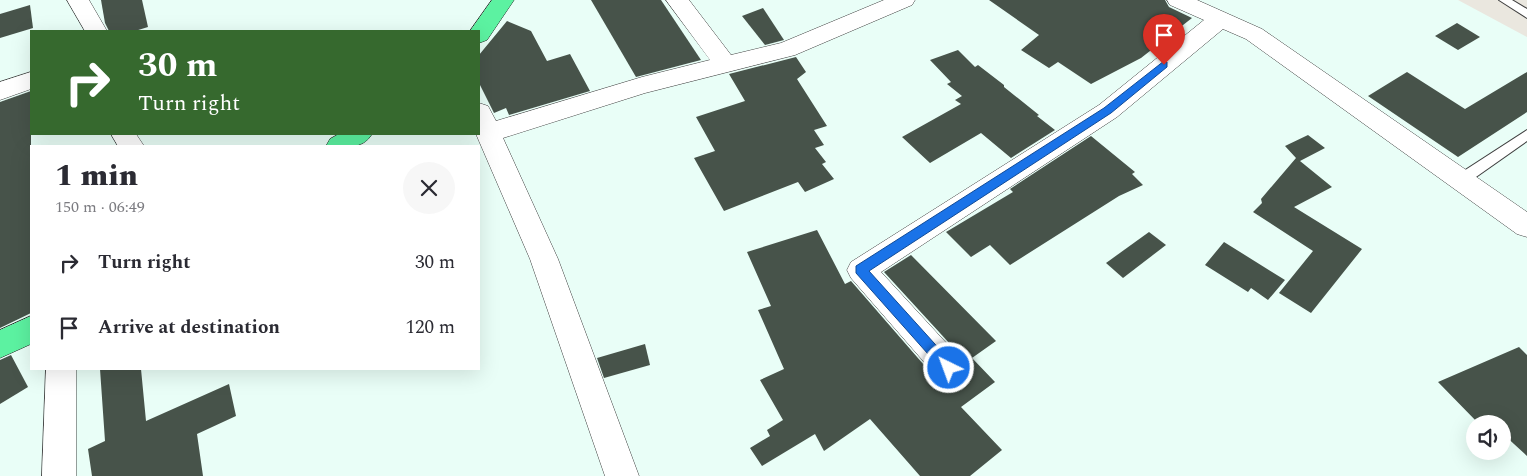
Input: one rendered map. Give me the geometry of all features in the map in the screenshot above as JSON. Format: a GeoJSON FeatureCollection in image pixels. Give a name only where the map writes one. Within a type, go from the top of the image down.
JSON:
{"type":"FeatureCollection","features":[{"type":"Feature","properties":{"kind":"highway"},"geometry":{"type":"LineString","coordinates":[[480,34],[503,0]]}},
{"type":"Feature","properties":{"kind":"highway"},"geometry":{"type":"LineString","coordinates":[[341,145],[357,135]]}},
{"type":"Feature","properties":{"kind":"highway"},"geometry":{"type":"LineString","coordinates":[[0,346],[30,329]]}},
{"type":"Feature","properties":{"kind":"street"},"geometry":{"type":"LineString","coordinates":[[78,0],[95,30]]}},
{"type":"Feature","properties":{"kind":"street"},"geometry":{"type":"LineString","coordinates":[[677,0],[725,64]]}},
{"type":"Feature","properties":{"kind":"street"},"geometry":{"type":"LineString","coordinates":[[622,476],[544,259],[483,122],[787,49],[904,0]]}},
{"type":"Feature","properties":{"kind":"street"},"geometry":{"type":"LineString","coordinates":[[1178,0],[1254,34],[1527,226]]}},
{"type":"Feature","properties":{"kind":"street"},"geometry":{"type":"LineString","coordinates":[[949,368],[861,270],[1108,111],[1220,19]]}},
{"type":"Feature","properties":{"kind":"street"},"geometry":{"type":"LineString","coordinates":[[0,92],[30,80]]}},
{"type":"Feature","properties":{"kind":"street"},"geometry":{"type":"LineString","coordinates":[[59,476],[61,370]]}},
{"type":"Feature","properties":{"kind":"lane"},"geometry":{"type":"LineString","coordinates":[[1504,0],[1527,14]]}},
{"type":"Feature","properties":{"kind":"lane"},"geometry":{"type":"LineString","coordinates":[[1461,180],[1527,135]]}},
{"type":"Feature","properties":{"kind":"shaded area"},"geometry":{"type":"Polygon","coordinates":[[[1458,0],[1527,0],[1527,37],[1458,0]]]}},
{"type":"Feature","properties":{"kind":"building"},"geometry":{"type":"Polygon","coordinates":[[[101,0],[142,0],[148,27],[138,30],[108,30],[105,23],[101,0]]]}},
{"type":"Feature","properties":{"kind":"building"},"geometry":{"type":"Polygon","coordinates":[[[591,0],[661,0],[701,60],[636,77],[591,0]]]}},
{"type":"Feature","properties":{"kind":"building"},"geometry":{"type":"Polygon","coordinates":[[[989,0],[1165,0],[1169,7],[1192,18],[1141,58],[1091,84],[1058,62],[1049,68],[1021,50],[1039,35],[989,0]]]}},
{"type":"Feature","properties":{"kind":"building"},"geometry":{"type":"Polygon","coordinates":[[[30,5],[33,28],[0,38],[0,14],[30,5]]]}},
{"type":"Feature","properties":{"kind":"building"},"geometry":{"type":"Polygon","coordinates":[[[763,8],[784,40],[765,45],[742,16],[763,8]]]}},
{"type":"Feature","properties":{"kind":"building"},"geometry":{"type":"Polygon","coordinates":[[[507,21],[531,31],[547,61],[570,54],[590,91],[509,115],[506,108],[494,113],[480,85],[480,54],[507,21]]]}},
{"type":"Feature","properties":{"kind":"building"},"geometry":{"type":"Polygon","coordinates":[[[1457,23],[1480,37],[1458,50],[1435,36],[1457,23]]]}},
{"type":"Feature","properties":{"kind":"building"},"geometry":{"type":"Polygon","coordinates":[[[958,50],[975,67],[978,65],[1004,85],[1055,130],[1011,158],[981,133],[930,163],[902,137],[961,104],[955,100],[962,96],[947,84],[951,82],[930,60],[958,50]]]}},
{"type":"Feature","properties":{"kind":"building"},"geometry":{"type":"Polygon","coordinates":[[[796,57],[806,72],[797,79],[827,126],[814,130],[824,145],[815,148],[826,162],[822,164],[834,179],[805,192],[798,182],[724,211],[694,158],[715,151],[696,117],[745,101],[729,74],[796,57]]]}},
{"type":"Feature","properties":{"kind":"building"},"geometry":{"type":"Polygon","coordinates":[[[1407,72],[1465,109],[1527,72],[1527,112],[1458,157],[1368,96],[1407,72]]]}},
{"type":"Feature","properties":{"kind":"building"},"geometry":{"type":"Polygon","coordinates":[[[30,91],[30,313],[0,328],[0,102],[30,91]]]}},
{"type":"Feature","properties":{"kind":"building"},"geometry":{"type":"Polygon","coordinates":[[[1308,135],[1325,148],[1300,161],[1332,187],[1294,207],[1362,249],[1311,313],[1279,293],[1313,251],[1253,212],[1262,203],[1261,199],[1296,158],[1285,146],[1308,135]]]}},
{"type":"Feature","properties":{"kind":"building"},"geometry":{"type":"Polygon","coordinates":[[[1091,136],[1135,172],[1132,174],[1143,185],[1119,196],[1010,265],[990,245],[971,257],[946,232],[1013,192],[1010,189],[1091,136]]]}},
{"type":"Feature","properties":{"kind":"building"},"geometry":{"type":"Polygon","coordinates":[[[817,230],[845,284],[851,281],[937,380],[948,384],[961,380],[966,369],[962,357],[884,272],[911,255],[996,341],[972,358],[995,382],[961,407],[1002,450],[970,476],[920,476],[870,419],[824,451],[815,434],[762,466],[750,448],[770,436],[767,430],[783,420],[760,380],[784,369],[758,310],[771,306],[747,252],[817,230]]]}},
{"type":"Feature","properties":{"kind":"building"},"geometry":{"type":"Polygon","coordinates":[[[1149,232],[1166,245],[1123,278],[1106,263],[1149,232]]]}},
{"type":"Feature","properties":{"kind":"building"},"geometry":{"type":"Polygon","coordinates":[[[1224,242],[1285,280],[1268,300],[1251,288],[1248,292],[1205,265],[1224,242]]]}},
{"type":"Feature","properties":{"kind":"building"},"geometry":{"type":"Polygon","coordinates":[[[645,344],[650,365],[604,378],[597,358],[645,344]]]}},
{"type":"Feature","properties":{"kind":"building"},"geometry":{"type":"Polygon","coordinates":[[[1519,347],[1527,355],[1527,456],[1511,441],[1511,415],[1470,415],[1438,382],[1519,347]]]}},
{"type":"Feature","properties":{"kind":"building"},"geometry":{"type":"Polygon","coordinates":[[[11,355],[28,387],[0,404],[0,360],[11,355]]]}},
{"type":"Feature","properties":{"kind":"building"},"geometry":{"type":"Polygon","coordinates":[[[100,370],[141,370],[146,421],[229,384],[236,416],[197,434],[203,476],[92,476],[88,449],[105,441],[100,370]]]}},
{"type":"Feature","properties":{"kind":"route"},"geometry":{"type":"LineString","coordinates":[[949,368],[861,270],[1108,111],[1164,65]]}}]}
